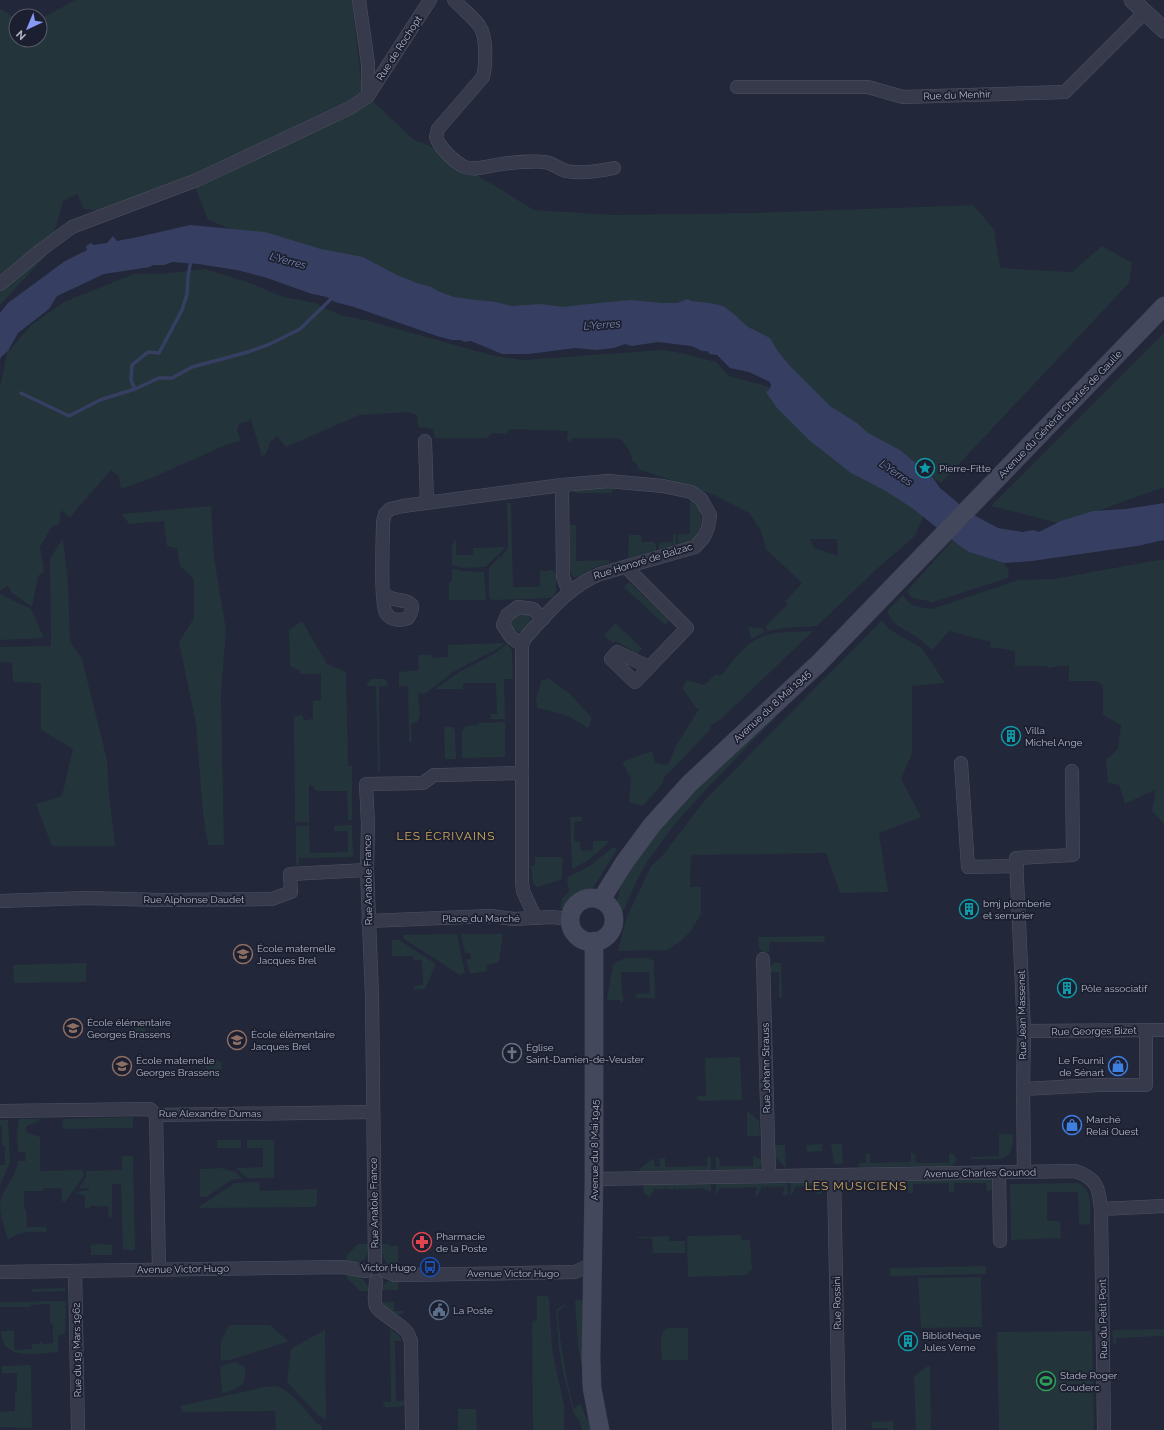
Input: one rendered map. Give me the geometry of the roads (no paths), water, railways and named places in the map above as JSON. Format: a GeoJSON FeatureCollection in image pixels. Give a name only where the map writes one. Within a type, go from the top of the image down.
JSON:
{"type":"FeatureCollection","features":[{"type":"Feature","properties":{"kind":"main road","name":"Avenue du Général Charles de Gaulle"},"geometry":{"type":"LineString","coordinates":[[955,521],[1164,306]]}},
{"type":"Feature","properties":{"kind":"main road","name":"Avenue du 8 Mai 1945"},"geometry":{"type":"LineString","coordinates":[[601,900],[624,863],[647,832],[689,784],[819,663],[955,521]]}},
{"type":"Feature","properties":{"kind":"main road"},"geometry":{"type":"LineString","coordinates":[[587,898],[601,900],[607,904],[611,910],[614,916],[614,924],[607,936],[601,940],[586,941],[575,933],[571,926],[570,919],[572,912],[575,906],[587,898]]}},
{"type":"Feature","properties":{"kind":"main road","name":"Avenue du 8 Mai 1945"},"geometry":{"type":"LineString","coordinates":[[594,941],[594,1179],[591,1358],[592,1388],[600,1430]]}},
{"type":"Feature","properties":{"kind":"main road","name":"Avenue du 8 Mai 1945"},"geometry":{"type":"LineString","coordinates":[[591,1358],[612,1430]]}},
{"type":"Feature","properties":{"kind":"street"},"geometry":{"type":"LineString","coordinates":[[0,284],[41,250],[72,227],[197,180],[327,120],[350,108],[368,96],[368,64],[359,0]]}},
{"type":"Feature","properties":{"kind":"street","name":"Rue de Rochopt"},"geometry":{"type":"LineString","coordinates":[[368,96],[430,0]]}},
{"type":"Feature","properties":{"kind":"street"},"geometry":{"type":"LineString","coordinates":[[454,0],[480,26],[484,34],[485,68],[483,77],[438,129],[436,137],[438,143],[464,167],[472,169],[508,163],[539,162],[549,163],[567,171],[599,172],[614,168]]}},
{"type":"Feature","properties":{"kind":"street"},"geometry":{"type":"LineString","coordinates":[[1132,0],[1164,30]]}},
{"type":"Feature","properties":{"kind":"street","name":"Rue du Menhir"},"geometry":{"type":"LineString","coordinates":[[737,87],[868,87],[903,97],[1066,92],[1145,12]]}},
{"type":"Feature","properties":{"kind":"street"},"geometry":{"type":"LineString","coordinates":[[425,441],[427,502]]}},
{"type":"Feature","properties":{"kind":"street","name":"Rue Honoré de Balzac"},"geometry":{"type":"LineString","coordinates":[[383,593],[382,522],[385,514],[390,509],[427,502],[562,485],[608,481],[663,486],[691,492],[701,499],[710,515],[708,528],[704,537],[695,547],[626,566],[587,579],[569,592],[525,638],[522,645]]}},
{"type":"Feature","properties":{"kind":"street"},"geometry":{"type":"LineString","coordinates":[[562,485],[563,577],[569,592]]}},
{"type":"Feature","properties":{"kind":"street"},"geometry":{"type":"LineString","coordinates":[[626,566],[687,628],[649,667]]}},
{"type":"Feature","properties":{"kind":"street"},"geometry":{"type":"LineString","coordinates":[[535,917],[523,891],[522,881],[522,645],[511,637],[503,625],[507,615],[518,608],[532,609],[543,619]]}},
{"type":"Feature","properties":{"kind":"street"},"geometry":{"type":"LineString","coordinates":[[961,763],[968,867],[1073,855],[1072,771]]}},
{"type":"Feature","properties":{"kind":"street","name":"Rue Anatole France"},"geometry":{"type":"LineString","coordinates":[[370,1266],[373,1112],[372,996],[368,921],[368,824],[366,784],[423,783],[434,775],[522,773]]}},
{"type":"Feature","properties":{"kind":"street","name":"Rue Jean Massenet"},"geometry":{"type":"LineString","coordinates":[[1017,862],[1024,1031],[1024,1172]]}},
{"type":"Feature","properties":{"kind":"street","name":"Rue Alphonse Daudet"},"geometry":{"type":"LineString","coordinates":[[0,901],[87,898],[157,900],[272,899],[291,892],[290,874],[367,870]]}},
{"type":"Feature","properties":{"kind":"street","name":"Place du Marché"},"geometry":{"type":"LineString","coordinates":[[368,921],[491,916],[514,919],[559,917],[570,919]]}},
{"type":"Feature","properties":{"kind":"street","name":"Rue Johann Strauss"},"geometry":{"type":"LineString","coordinates":[[763,959],[769,1176]]}},
{"type":"Feature","properties":{"kind":"street"},"geometry":{"type":"LineString","coordinates":[[1023,1089],[1098,1085],[1146,1085],[1146,1030]]}},
{"type":"Feature","properties":{"kind":"street","name":"Rue Georges Bizet"},"geometry":{"type":"LineString","coordinates":[[1024,1031],[1164,1030]]}},
{"type":"Feature","properties":{"kind":"street","name":"Rue Alexandre Dumas"},"geometry":{"type":"LineString","coordinates":[[0,1111],[150,1109],[156,1115],[373,1112]]}},
{"type":"Feature","properties":{"kind":"street"},"geometry":{"type":"LineString","coordinates":[[156,1115],[159,1270]]}},
{"type":"Feature","properties":{"kind":"street","name":"Avenue Charles Gounod"},"geometry":{"type":"LineString","coordinates":[[594,1179],[1075,1171],[1091,1178],[1099,1191],[1101,1209]]}},
{"type":"Feature","properties":{"kind":"street"},"geometry":{"type":"LineString","coordinates":[[999,1172],[1000,1241]]}},
{"type":"Feature","properties":{"kind":"street","name":"Rue Rossini"},"geometry":{"type":"LineString","coordinates":[[834,1175],[839,1430]]}},
{"type":"Feature","properties":{"kind":"street"},"geometry":{"type":"LineString","coordinates":[[1101,1209],[1164,1206]]}},
{"type":"Feature","properties":{"kind":"street","name":"Rue du Petit Pont"},"geometry":{"type":"LineString","coordinates":[[1101,1209],[1104,1430]]}},
{"type":"Feature","properties":{"kind":"street","name":"Avenue Victor Hugo"},"geometry":{"type":"LineString","coordinates":[[380,1276],[575,1272],[592,1264]]}},
{"type":"Feature","properties":{"kind":"street"},"geometry":{"type":"LineString","coordinates":[[370,1266],[366,1274],[370,1279],[380,1276],[375,1298],[377,1306],[382,1312],[395,1320],[407,1331],[411,1341],[412,1430]]}},
{"type":"Feature","properties":{"kind":"street","name":"Avenue Victor Hugo"},"geometry":{"type":"LineString","coordinates":[[0,1272],[370,1266]]}},
{"type":"Feature","properties":{"kind":"street","name":"Rue du 19 Mars 1962"},"geometry":{"type":"LineString","coordinates":[[76,1271],[78,1430]]}},
{"type":"Feature","properties":{"kind":"water","name":"L'Yerres"},"geometry":{"type":"Polygon","coordinates":[[[190,225],[265,232],[321,249],[363,257],[397,275],[454,297],[496,302],[512,306],[541,304],[563,307],[630,300],[677,303],[688,299],[691,301],[723,306],[748,327],[770,338],[789,365],[830,406],[857,423],[868,433],[900,450],[933,478],[940,488],[970,513],[998,528],[1023,532],[1033,530],[1039,532],[1061,521],[1093,511],[1126,509],[1164,503],[1164,540],[1137,546],[1032,561],[1004,563],[969,552],[912,508],[884,490],[851,473],[809,440],[777,408],[766,392],[771,386],[770,382],[749,372],[730,368],[717,355],[710,354],[707,351],[702,351],[691,346],[658,342],[632,346],[625,344],[614,348],[596,350],[575,348],[529,354],[502,354],[471,341],[464,342],[461,340],[452,340],[437,336],[354,307],[335,302],[327,297],[312,294],[267,278],[237,270],[172,262],[164,265],[153,265],[150,267],[104,274],[57,296],[49,309],[18,333],[8,351],[1,357],[0,360],[0,313],[8,303],[65,261],[87,250],[86,246],[91,243],[94,245],[107,243],[113,236],[117,241],[190,225]]]}},
{"type":"Feature","properties":{"kind":"waterway"},"geometry":{"type":"LineString","coordinates":[[135,389],[131,380],[132,365],[148,352],[159,353],[182,310],[187,294],[191,259]]}},
{"type":"Feature","properties":{"kind":"waterway"},"geometry":{"type":"LineString","coordinates":[[21,393],[69,416],[100,400],[135,389],[159,378],[172,378],[192,367],[248,352],[270,344],[300,329],[331,299],[332,296]]}},
{"type":"Feature","properties":{"kind":"place","name":"Pierre-Fitte"},"geometry":{"type":"Point","coordinates":[925,468]}},
{"type":"Feature","properties":{"kind":"place","name":"Villa Michel Ange"},"geometry":{"type":"Point","coordinates":[1011,736]}},
{"type":"Feature","properties":{"kind":"place","name":"bmj plomberie et serrurier"},"geometry":{"type":"Point","coordinates":[969,909]}},
{"type":"Feature","properties":{"kind":"place","name":"École maternelle Jacques Brel"},"geometry":{"type":"Point","coordinates":[243,954]}},
{"type":"Feature","properties":{"kind":"place","name":"Pôle associatif"},"geometry":{"type":"Point","coordinates":[1067,988]}},
{"type":"Feature","properties":{"kind":"place","name":"École élémentaire Georges Brassens"},"geometry":{"type":"Point","coordinates":[73,1028]}},
{"type":"Feature","properties":{"kind":"place","name":"École élémentaire Jacques Brel"},"geometry":{"type":"Point","coordinates":[237,1040]}},
{"type":"Feature","properties":{"kind":"place","name":"Église Saint-Damien-de-Veuster"},"geometry":{"type":"Point","coordinates":[512,1053]}},
{"type":"Feature","properties":{"kind":"place","name":"École maternelle Georges Brassens"},"geometry":{"type":"Point","coordinates":[122,1066]}},
{"type":"Feature","properties":{"kind":"place","name":"Le Fournil de Sénart"},"geometry":{"type":"Point","coordinates":[1118,1066]}},
{"type":"Feature","properties":{"kind":"place","name":"Marché Relai Ouest"},"geometry":{"type":"Point","coordinates":[1072,1125]}},
{"type":"Feature","properties":{"kind":"place","name":"Pharmacie de la Poste"},"geometry":{"type":"Point","coordinates":[422,1242]}},
{"type":"Feature","properties":{"kind":"place","name":"Victor Hugo"},"geometry":{"type":"Point","coordinates":[430,1267]}},
{"type":"Feature","properties":{"kind":"place","name":"La Poste"},"geometry":{"type":"Point","coordinates":[439,1310]}},
{"type":"Feature","properties":{"kind":"place","name":"Bibliothèque Jules Verne"},"geometry":{"type":"Point","coordinates":[908,1341]}},
{"type":"Feature","properties":{"kind":"place","name":"Stade Roger Couderc"},"geometry":{"type":"Point","coordinates":[1046,1381]}},
{"type":"Feature","properties":{"kind":"district","name":"LES ÉCRIVAINS"},"geometry":{"type":"Point","coordinates":[446,836]}},
{"type":"Feature","properties":{"kind":"district","name":"LES MUSICIENS"},"geometry":{"type":"Point","coordinates":[856,1186]}}]}
